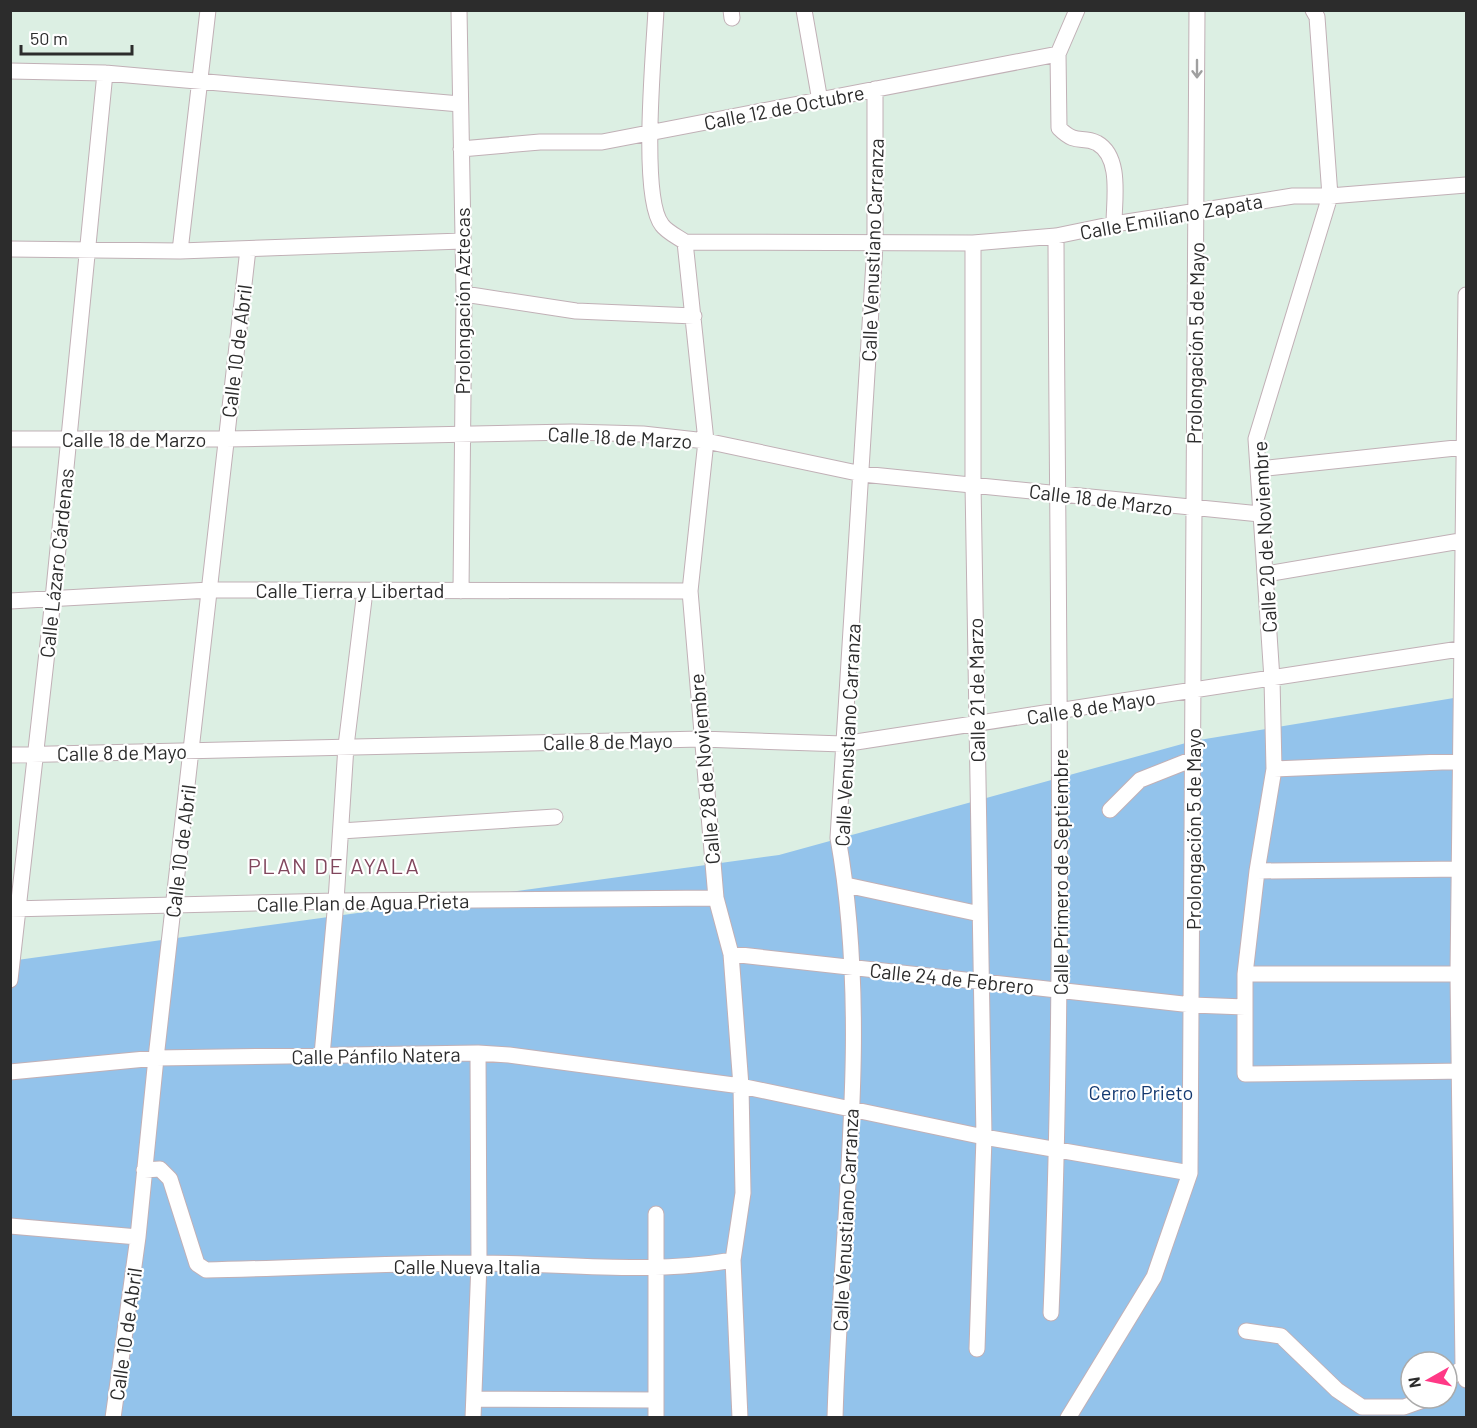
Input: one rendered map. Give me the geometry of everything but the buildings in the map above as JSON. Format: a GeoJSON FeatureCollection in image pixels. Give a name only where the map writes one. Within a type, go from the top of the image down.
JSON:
{"type":"FeatureCollection","features":[{"type":"Feature","properties":{"kind":"street"},"geometry":{"type":"LineString","coordinates":[[180,251],[207,10]]}},
{"type":"Feature","properties":{"kind":"street","name":"Prolongación Aztecas"},"geometry":{"type":"LineString","coordinates":[[459,10],[464,294],[461,591]]}},
{"type":"Feature","properties":{"kind":"street"},"geometry":{"type":"LineString","coordinates":[[656,10],[649,158],[652,192],[661,225],[684,242]]}},
{"type":"Feature","properties":{"kind":"street"},"geometry":{"type":"LineString","coordinates":[[804,10],[820,101]]}},
{"type":"Feature","properties":{"kind":"street"},"geometry":{"type":"LineString","coordinates":[[1077,10],[1058,54],[1059,128],[1069,138],[1096,143],[1108,154],[1113,169],[1114,224]]}},
{"type":"Feature","properties":{"kind":"street","name":"Prolongación 5 de Mayo"},"geometry":{"type":"LineString","coordinates":[[1068,1418],[1154,1277],[1190,1173],[1192,509],[1197,211],[1197,10]]}},
{"type":"Feature","properties":{"kind":"street","name":"Calle 20 de Noviembre"},"geometry":{"type":"LineString","coordinates":[[1312,10],[1317,17],[1330,196],[1256,439],[1272,679],[1274,769],[1257,871],[1245,974],[1245,1074],[1463,1071]]}},
{"type":"Feature","properties":{"kind":"street","name":"Calle 12 de Octubre"},"geometry":{"type":"LineString","coordinates":[[461,149],[540,142],[602,142],[1058,54]]}},
{"type":"Feature","properties":{"kind":"street"},"geometry":{"type":"LineString","coordinates":[[10,71],[105,73],[460,104]]}},
{"type":"Feature","properties":{"kind":"street","name":"Calle Lázaro Cárdenas"},"geometry":{"type":"LineString","coordinates":[[10,980],[15,909],[36,754],[53,599],[105,73]]}},
{"type":"Feature","properties":{"kind":"street","name":"Calle Venustiano Carranza"},"geometry":{"type":"LineString","coordinates":[[836,1418],[851,1109],[852,967],[846,885],[838,838],[875,245],[875,89]]}},
{"type":"Feature","properties":{"kind":"street","name":"Calle Emiliano Zapata"},"geometry":{"type":"LineString","coordinates":[[684,242],[875,245],[974,243],[1056,236],[1114,224],[1293,196],[1330,196],[1467,185]]}},
{"type":"Feature","properties":{"kind":"street","name":"Calle Primero de Septiembre"},"geometry":{"type":"LineString","coordinates":[[1051,1313],[1058,1149],[1060,991],[1056,236]]}},
{"type":"Feature","properties":{"kind":"street"},"geometry":{"type":"LineString","coordinates":[[10,249],[180,251],[462,241]]}},
{"type":"Feature","properties":{"kind":"street","name":"Calle 28 de Noviembre"},"geometry":{"type":"LineString","coordinates":[[684,242],[694,316],[706,441],[690,591],[700,739],[716,898],[731,954],[741,1086],[743,1192],[733,1260],[740,1418]]}},
{"type":"Feature","properties":{"kind":"street","name":"Calle 21 de Marzo"},"geometry":{"type":"LineString","coordinates":[[974,243],[973,484],[984,1137],[977,1349]]}},
{"type":"Feature","properties":{"kind":"street","name":"Calle 10 de Abril"},"geometry":{"type":"LineString","coordinates":[[113,1418],[138,1237],[156,1058],[248,249]]}},
{"type":"Feature","properties":{"kind":"street"},"geometry":{"type":"LineString","coordinates":[[464,294],[576,311],[694,316]]}},
{"type":"Feature","properties":{"kind":"street"},"geometry":{"type":"LineString","coordinates":[[1465,1373],[1462,974],[1467,295]]}},
{"type":"Feature","properties":{"kind":"street","name":"Calle 18 de Marzo"},"geometry":{"type":"LineString","coordinates":[[10,439],[226,439],[572,432],[643,434],[706,441],[862,474],[1192,509],[1260,514]]}},
{"type":"Feature","properties":{"kind":"street"},"geometry":{"type":"LineString","coordinates":[[1258,469],[1465,447]]}},
{"type":"Feature","properties":{"kind":"street"},"geometry":{"type":"LineString","coordinates":[[1266,574],[1465,540]]}},
{"type":"Feature","properties":{"kind":"street","name":"Calle Tierra y Libertad"},"geometry":{"type":"LineString","coordinates":[[10,601],[210,590],[690,591]]}},
{"type":"Feature","properties":{"kind":"street"},"geometry":{"type":"LineString","coordinates":[[322,1055],[336,901],[346,746],[365,591]]}},
{"type":"Feature","properties":{"kind":"street","name":"Calle 8 de Mayo"},"geometry":{"type":"LineString","coordinates":[[10,754],[192,752],[346,746],[700,739],[843,744],[1193,692],[1464,648]]}},
{"type":"Feature","properties":{"kind":"street"},"geometry":{"type":"LineString","coordinates":[[1110,810],[1140,780],[1192,759]]}},
{"type":"Feature","properties":{"kind":"street"},"geometry":{"type":"LineString","coordinates":[[1274,769],[1463,761]]}},
{"type":"Feature","properties":{"kind":"street"},"geometry":{"type":"LineString","coordinates":[[341,831],[555,817]]}},
{"type":"Feature","properties":{"kind":"street"},"geometry":{"type":"LineString","coordinates":[[1257,871],[1463,869]]}},
{"type":"Feature","properties":{"kind":"street"},"geometry":{"type":"LineString","coordinates":[[846,885],[980,914]]}},
{"type":"Feature","properties":{"kind":"street","name":"Calle Plan de Agua Prieta"},"geometry":{"type":"LineString","coordinates":[[15,909],[336,901],[716,898]]}},
{"type":"Feature","properties":{"kind":"street","name":"Calle 24 de Febrero"},"geometry":{"type":"LineString","coordinates":[[731,954],[1192,1005],[1245,1007]]}},
{"type":"Feature","properties":{"kind":"street"},"geometry":{"type":"LineString","coordinates":[[1245,974],[1462,974]]}},
{"type":"Feature","properties":{"kind":"street"},"geometry":{"type":"LineString","coordinates":[[473,1418],[479,1263],[478,1053]]}},
{"type":"Feature","properties":{"kind":"street","name":"Calle Pánfilo Natera"},"geometry":{"type":"LineString","coordinates":[[10,1072],[156,1058],[478,1053],[741,1086],[984,1137],[1190,1173]]}},
{"type":"Feature","properties":{"kind":"street","name":"Calle Nueva Italia"},"geometry":{"type":"LineString","coordinates":[[144,1170],[160,1170],[171,1179],[197,1264],[206,1270],[479,1263],[654,1268],[702,1266],[733,1260]]}},
{"type":"Feature","properties":{"kind":"street"},"geometry":{"type":"LineString","coordinates":[[656,1214],[654,1268],[656,1418]]}},
{"type":"Feature","properties":{"kind":"street"},"geometry":{"type":"LineString","coordinates":[[10,1226],[138,1237]]}},
{"type":"Feature","properties":{"kind":"street"},"geometry":{"type":"LineString","coordinates":[[1246,1331],[1281,1336],[1337,1390],[1362,1407],[1399,1407]]}},
{"type":"Feature","properties":{"kind":"street"},"geometry":{"type":"LineString","coordinates":[[474,1399],[655,1400]]}},
{"type":"Feature","properties":{"kind":"green space","name":"Cerro Prieto"},"geometry":{"type":"Polygon","coordinates":[[[1466,696],[1466,1417],[11,1417],[10,961],[779,855],[1193,741],[1466,696]]]}},
{"type":"Feature","properties":{"kind":"district","name":"PLAN DE AYALA"},"geometry":{"type":"Point","coordinates":[334,865]}}]}
